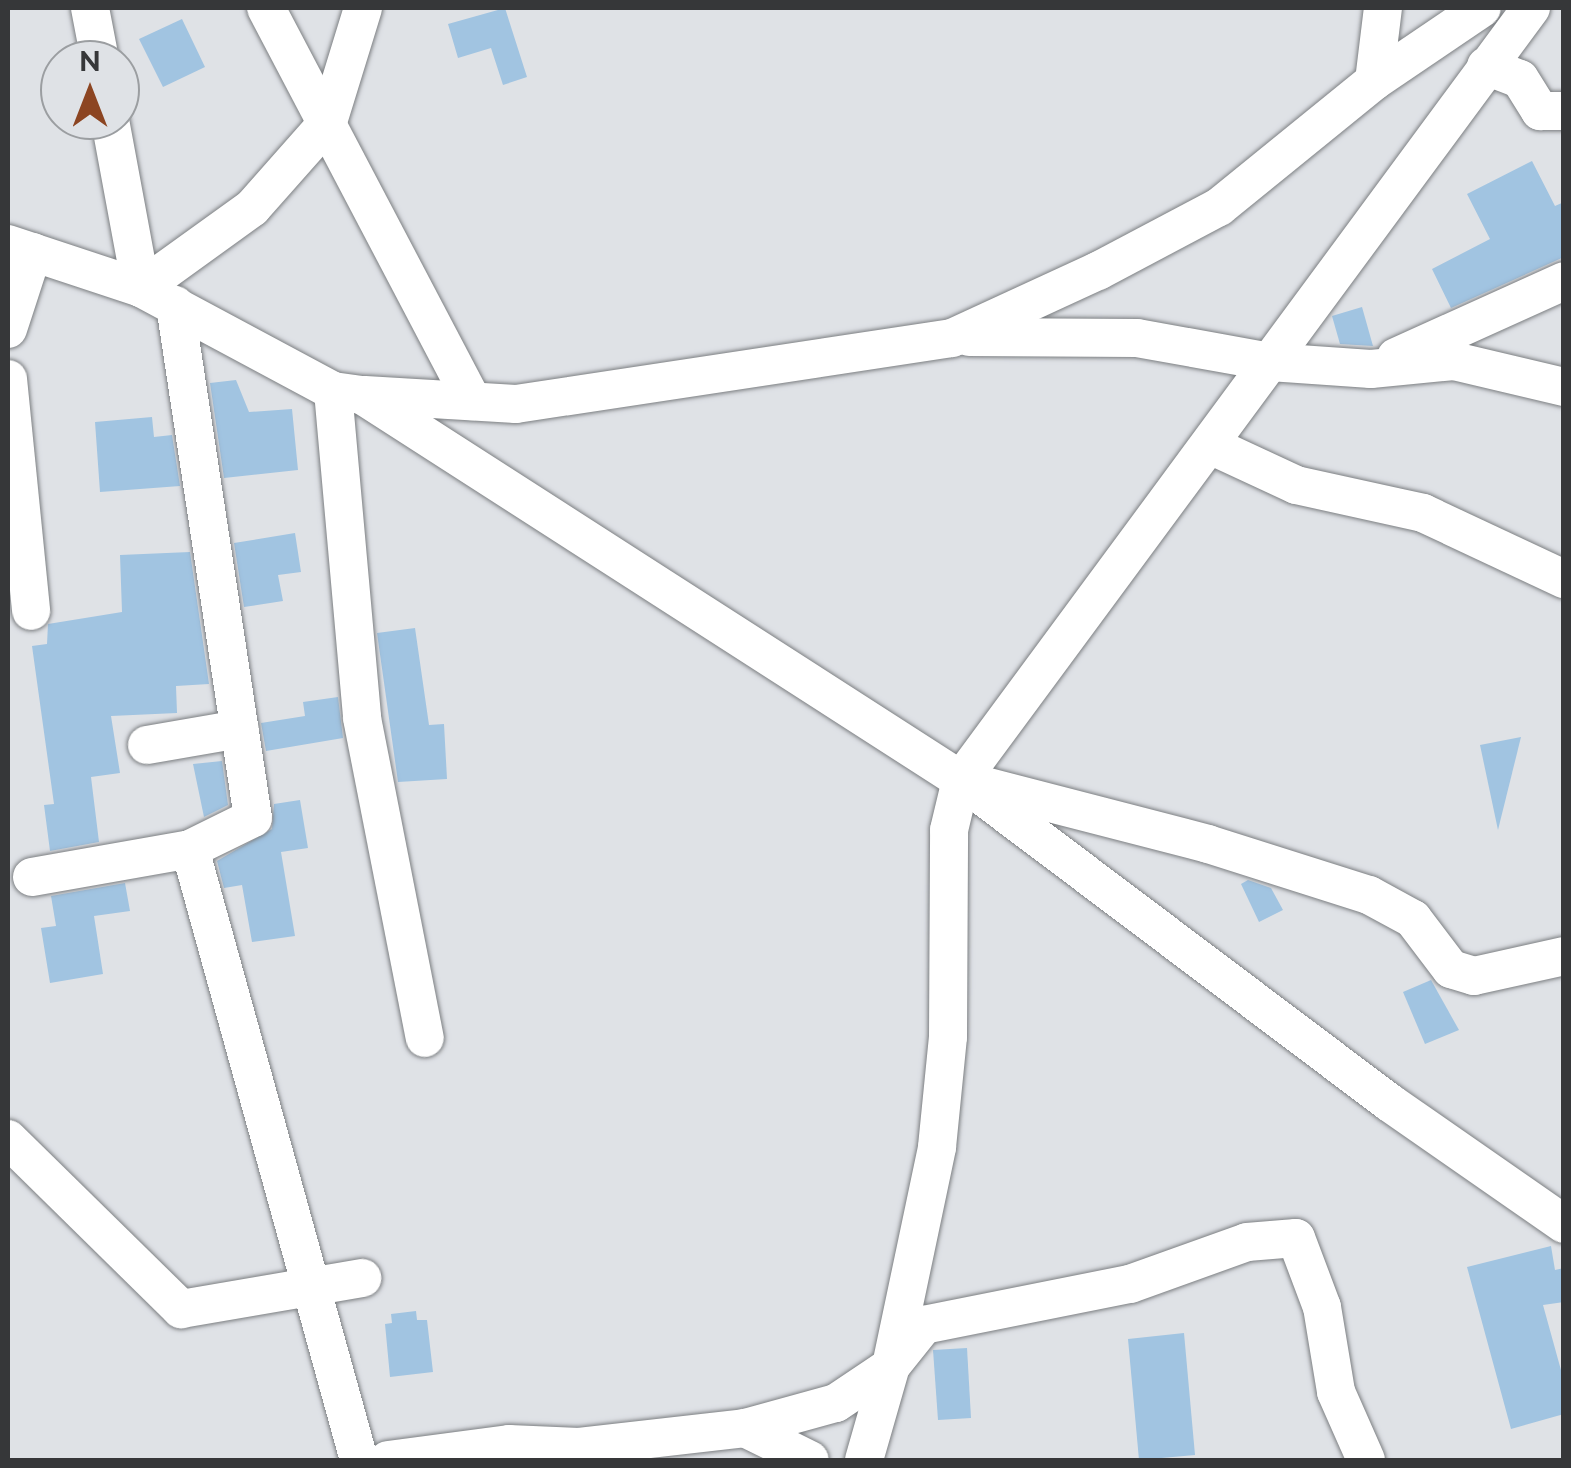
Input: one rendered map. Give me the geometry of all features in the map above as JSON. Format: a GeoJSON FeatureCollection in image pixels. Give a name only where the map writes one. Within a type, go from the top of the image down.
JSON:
{"type":"FeatureCollection","features":[{"type":"Feature","properties":{"kind":"street"},"geometry":{"type":"LineString","coordinates":[[90,8],[96,40]]}},
{"type":"Feature","properties":{"kind":"street"},"geometry":{"type":"LineString","coordinates":[[266,8],[472,402]]}},
{"type":"Feature","properties":{"kind":"street"},"geometry":{"type":"LineString","coordinates":[[141,288],[252,208],[328,122],[363,8]]}},
{"type":"Feature","properties":{"kind":"street"},"geometry":{"type":"LineString","coordinates":[[1374,81],[1384,8]]}},
{"type":"Feature","properties":{"kind":"street"},"geometry":{"type":"LineString","coordinates":[[952,338],[1098,272],[1219,207],[1374,81],[1482,8]]}},
{"type":"Feature","properties":{"kind":"street"},"geometry":{"type":"LineString","coordinates":[[864,1460],[892,1366],[938,1147],[948,1037],[950,830],[962,780],[1530,8]]}},
{"type":"Feature","properties":{"kind":"street"},"geometry":{"type":"LineString","coordinates":[[1486,66],[1520,79],[1540,111],[1564,112]]}},
{"type":"Feature","properties":{"kind":"street"},"geometry":{"type":"LineString","coordinates":[[114,140],[141,288]]}},
{"type":"Feature","properties":{"kind":"street"},"geometry":{"type":"LineString","coordinates":[[8,329],[20,248],[141,288],[347,393],[962,780],[1280,1022],[1560,1218]]}},
{"type":"Feature","properties":{"kind":"street"},"geometry":{"type":"LineString","coordinates":[[1372,368],[1564,280]]}},
{"type":"Feature","properties":{"kind":"street"},"geometry":{"type":"LineString","coordinates":[[32,876],[190,849],[253,818],[176,305]]}},
{"type":"Feature","properties":{"kind":"street"},"geometry":{"type":"LineString","coordinates":[[347,393],[516,404],[952,338],[1137,338],[1270,362],[1372,368],[1454,361],[1564,387]]}},
{"type":"Feature","properties":{"kind":"street"},"geometry":{"type":"LineString","coordinates":[[8,379],[31,611]]}},
{"type":"Feature","properties":{"kind":"street"},"geometry":{"type":"LineString","coordinates":[[347,393],[362,718],[425,1038]]}},
{"type":"Feature","properties":{"kind":"street"},"geometry":{"type":"LineString","coordinates":[[1210,445],[1296,485],[1423,513],[1564,579]]}},
{"type":"Feature","properties":{"kind":"street"},"geometry":{"type":"LineString","coordinates":[[147,745],[240,728]]}},
{"type":"Feature","properties":{"kind":"street"},"geometry":{"type":"LineString","coordinates":[[962,780],[1256,858],[1369,895],[1413,919],[1451,969],[1474,976],[1564,956]]}},
{"type":"Feature","properties":{"kind":"street"},"geometry":{"type":"LineString","coordinates":[[190,849],[359,1460]]}},
{"type":"Feature","properties":{"kind":"street"},"geometry":{"type":"LineString","coordinates":[[8,1138],[182,1309],[362,1278]]}},
{"type":"Feature","properties":{"kind":"street"},"geometry":{"type":"LineString","coordinates":[[388,1460],[509,1444],[580,1446],[745,1428],[836,1403],[892,1366],[924,1326],[1130,1284],[1247,1242],[1296,1238],[1322,1307],[1336,1392],[1366,1460]]}},
{"type":"Feature","properties":{"kind":"street"},"geometry":{"type":"LineString","coordinates":[[745,1428],[810,1460]]}},
{"type":"Feature","properties":{"kind":"building"},"geometry":{"type":"Polygon","coordinates":[[[505,8],[527,77],[503,85],[491,48],[458,58],[448,24],[505,8]]]}},
{"type":"Feature","properties":{"kind":"building"},"geometry":{"type":"Polygon","coordinates":[[[182,19],[205,67],[163,87],[139,39],[182,19]]]}},
{"type":"Feature","properties":{"kind":"building"},"geometry":{"type":"Polygon","coordinates":[[[1532,161],[1555,206],[1564,202],[1564,257],[1451,308],[1432,269],[1490,239],[1467,194],[1532,161]]]}},
{"type":"Feature","properties":{"kind":"building"},"geometry":{"type":"Polygon","coordinates":[[[1362,307],[1373,346],[1340,344],[1332,316],[1362,307]]]}},
{"type":"Feature","properties":{"kind":"building"},"geometry":{"type":"Polygon","coordinates":[[[236,380],[249,412],[292,409],[298,470],[224,478],[210,383],[236,380]]]}},
{"type":"Feature","properties":{"kind":"building"},"geometry":{"type":"Polygon","coordinates":[[[152,417],[154,437],[172,435],[180,486],[100,492],[95,422],[152,417]]]}},
{"type":"Feature","properties":{"kind":"building"},"geometry":{"type":"Polygon","coordinates":[[[295,533],[301,572],[278,575],[283,601],[244,607],[234,543],[295,533]]]}},
{"type":"Feature","properties":{"kind":"building"},"geometry":{"type":"Polygon","coordinates":[[[190,552],[209,684],[176,686],[177,713],[111,716],[120,773],[91,777],[99,842],[50,851],[44,805],[54,804],[32,646],[47,644],[48,624],[122,612],[120,555],[190,552]]]}},
{"type":"Feature","properties":{"kind":"building"},"geometry":{"type":"Polygon","coordinates":[[[415,628],[429,725],[444,724],[447,779],[398,782],[377,633],[415,628]]]}},
{"type":"Feature","properties":{"kind":"building"},"geometry":{"type":"Polygon","coordinates":[[[338,697],[343,738],[266,751],[261,723],[305,716],[303,702],[338,697]]]}},
{"type":"Feature","properties":{"kind":"building"},"geometry":{"type":"Polygon","coordinates":[[[1521,737],[1498,830],[1480,745],[1521,737]]]}},
{"type":"Feature","properties":{"kind":"building"},"geometry":{"type":"Polygon","coordinates":[[[222,761],[228,805],[204,817],[193,764],[222,761]]]}},
{"type":"Feature","properties":{"kind":"building"},"geometry":{"type":"Polygon","coordinates":[[[300,800],[308,848],[281,852],[295,936],[252,942],[242,885],[224,888],[217,861],[272,829],[274,804],[300,800]]]}},
{"type":"Feature","properties":{"kind":"building"},"geometry":{"type":"Polygon","coordinates":[[[1248,880],[1271,888],[1283,910],[1259,922],[1241,884],[1248,880]]]}},
{"type":"Feature","properties":{"kind":"building"},"geometry":{"type":"Polygon","coordinates":[[[125,883],[130,911],[94,916],[103,974],[50,983],[41,928],[56,926],[51,896],[125,883]]]}},
{"type":"Feature","properties":{"kind":"building"},"geometry":{"type":"Polygon","coordinates":[[[1431,980],[1459,1030],[1425,1044],[1403,992],[1431,980]]]}},
{"type":"Feature","properties":{"kind":"building"},"geometry":{"type":"Polygon","coordinates":[[[1551,1246],[1555,1270],[1564,1268],[1564,1302],[1543,1305],[1564,1381],[1564,1414],[1511,1429],[1467,1267],[1551,1246]]]}},
{"type":"Feature","properties":{"kind":"building"},"geometry":{"type":"Polygon","coordinates":[[[416,1311],[417,1320],[427,1320],[433,1372],[390,1377],[385,1324],[392,1323],[391,1314],[416,1311]]]}},
{"type":"Feature","properties":{"kind":"building"},"geometry":{"type":"Polygon","coordinates":[[[1184,1333],[1195,1455],[1139,1460],[1128,1339],[1184,1333]]]}},
{"type":"Feature","properties":{"kind":"building"},"geometry":{"type":"Polygon","coordinates":[[[967,1348],[971,1418],[938,1420],[933,1350],[967,1348]]]}}]}
